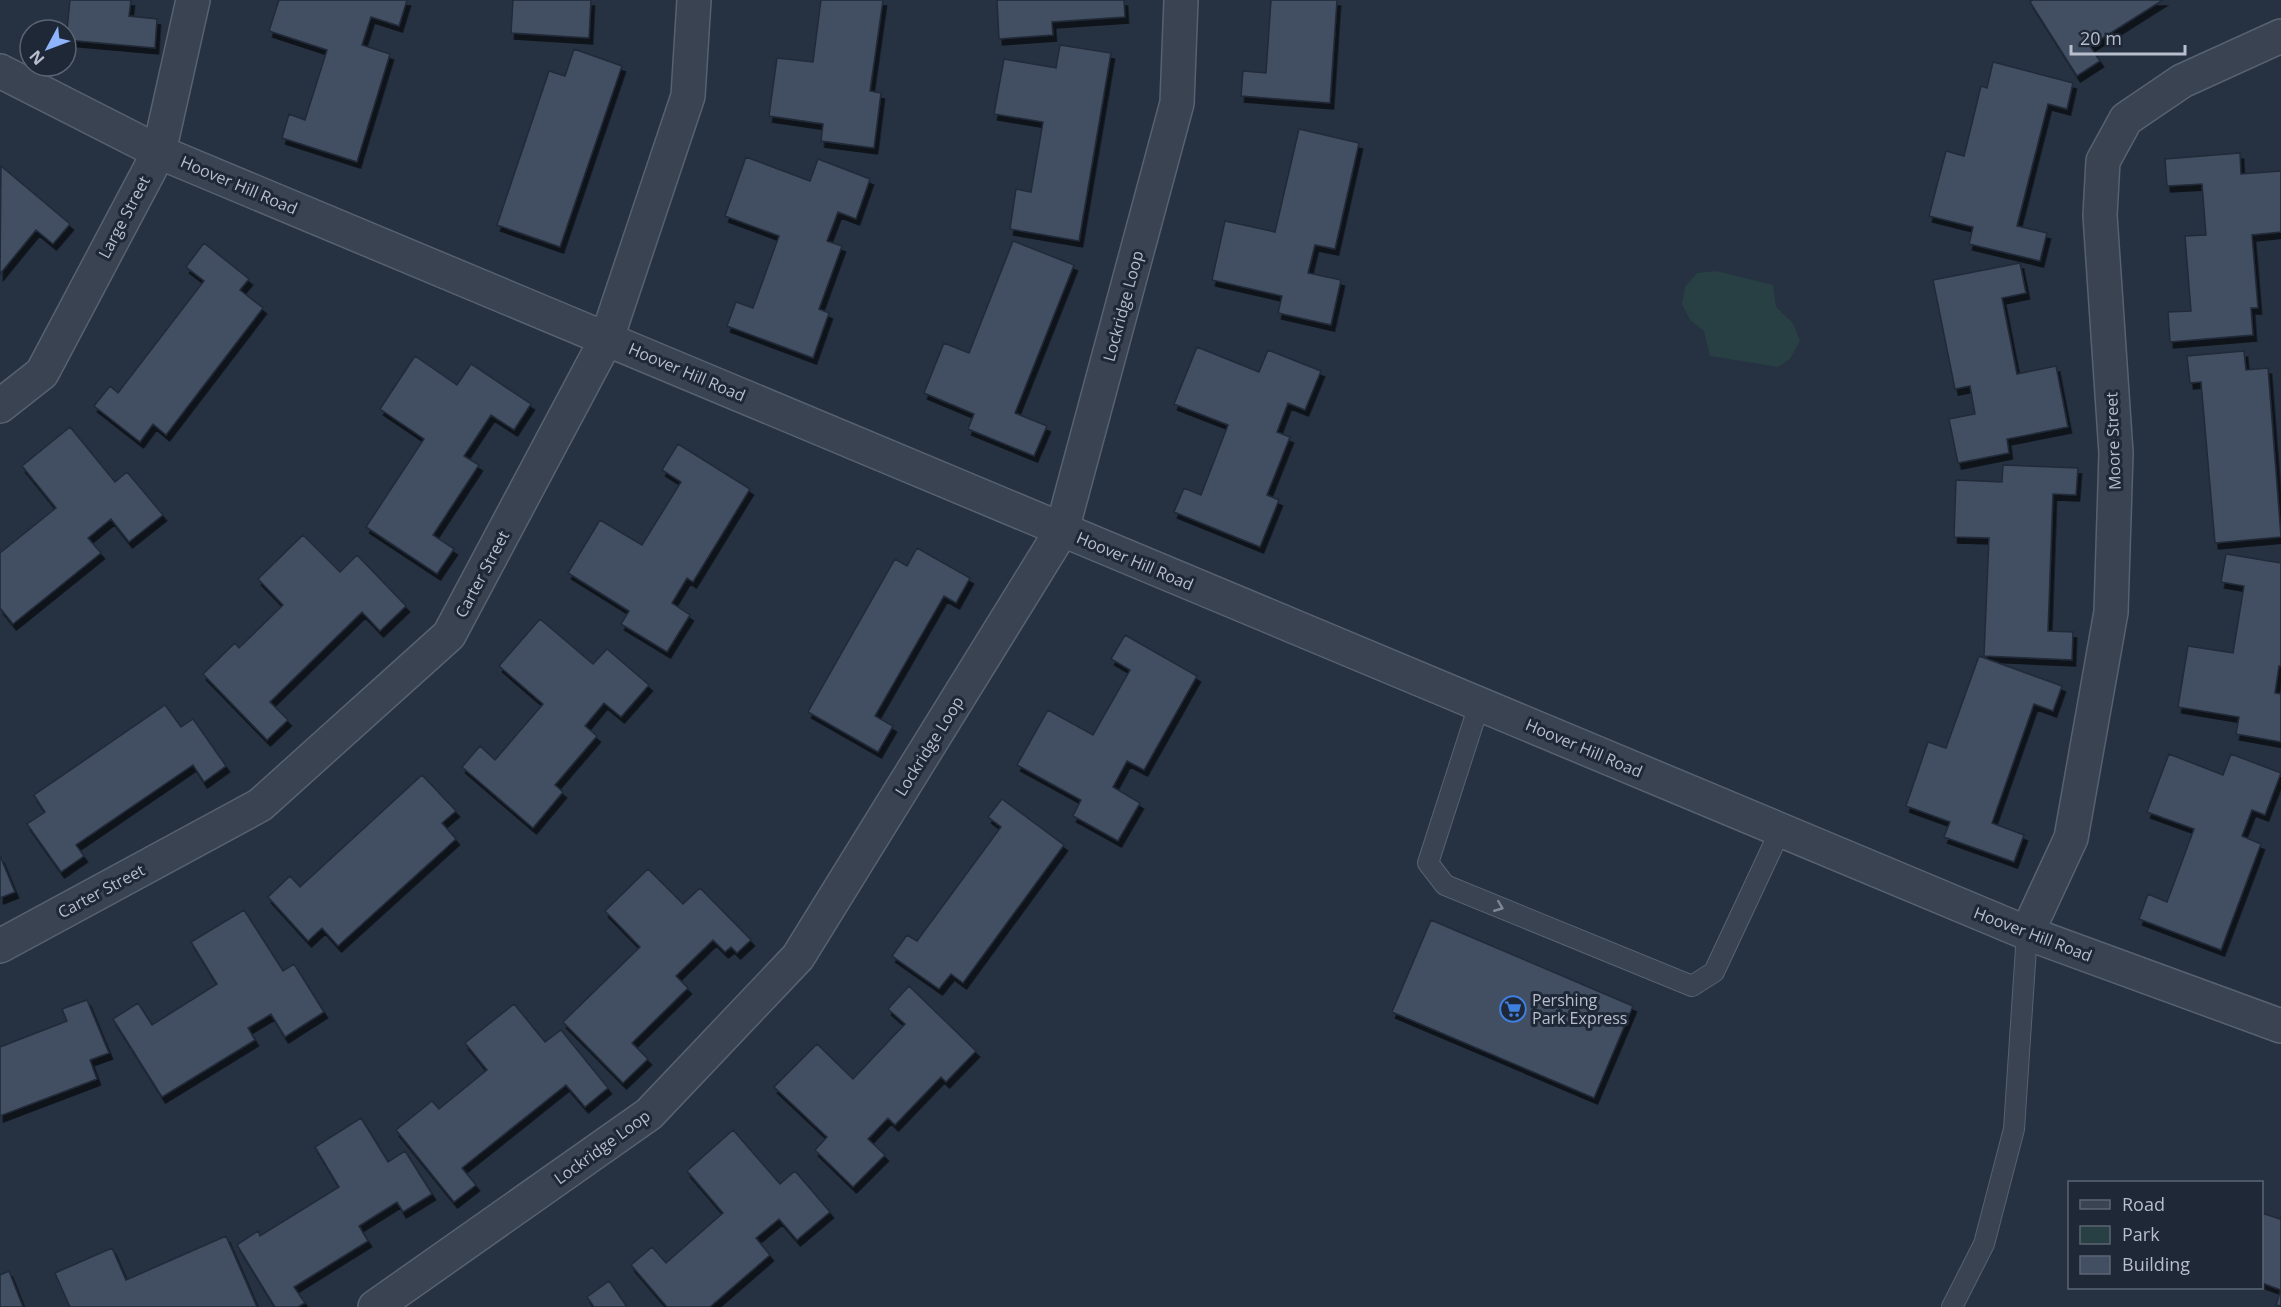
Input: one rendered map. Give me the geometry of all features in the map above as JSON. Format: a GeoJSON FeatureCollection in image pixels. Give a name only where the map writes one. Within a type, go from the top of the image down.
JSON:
{"type":"FeatureCollection","features":[{"type":"Feature","properties":{"kind":"street","name":"Large Street"},"geometry":{"type":"LineString","coordinates":[[0,406],[42,374],[159,152],[193,0]]}},
{"type":"Feature","properties":{"kind":"street","name":"Carter Street"},"geometry":{"type":"LineString","coordinates":[[0,946],[260,805],[449,635],[607,338],[688,96],[694,0]]}},
{"type":"Feature","properties":{"kind":"street","name":"Lockridge Loop"},"geometry":{"type":"LineString","coordinates":[[375,1307],[649,1114],[798,957],[1062,530],[1177,103],[1181,0]]}},
{"type":"Feature","properties":{"kind":"street","name":"Moore Street"},"geometry":{"type":"LineString","coordinates":[[2027,933],[2071,838],[2111,612],[2116,453],[2100,215],[2103,161],[2126,119],[2182,81],[2281,36]]}},
{"type":"Feature","properties":{"kind":"street","name":"Hoover Hill Road"},"geometry":{"type":"LineString","coordinates":[[0,71],[159,152],[1479,705],[2027,933],[2281,1026]]}},
{"type":"Feature","properties":{"kind":"lane"},"geometry":{"type":"LineString","coordinates":[[1479,705],[1428,863],[1445,885],[1692,986],[1714,972],[1780,831]]}},
{"type":"Feature","properties":{"kind":"lane"},"geometry":{"type":"LineString","coordinates":[[1952,1307],[1984,1244],[2014,1129],[2027,933]]}},
{"type":"Feature","properties":{"kind":"green space"},"geometry":{"type":"Polygon","coordinates":[[[1716,271],[1773,285],[1776,307],[1793,323],[1800,341],[1790,359],[1778,367],[1710,356],[1704,331],[1690,320],[1682,304],[1685,287],[1697,273],[1716,271]]]}},
{"type":"Feature","properties":{"kind":"building"},"geometry":{"type":"Polygon","coordinates":[[[70,0],[131,0],[129,16],[157,19],[155,48],[78,41],[78,18],[68,18],[70,0]]]}},
{"type":"Feature","properties":{"kind":"building"},"geometry":{"type":"Polygon","coordinates":[[[279,0],[407,0],[399,26],[371,17],[362,45],[390,54],[357,162],[282,138],[289,114],[305,120],[327,50],[269,31],[279,0]]]}},
{"type":"Feature","properties":{"kind":"building"},"geometry":{"type":"Polygon","coordinates":[[[513,0],[591,0],[589,38],[511,33],[513,0]]]}},
{"type":"Feature","properties":{"kind":"building"},"geometry":{"type":"Polygon","coordinates":[[[821,0],[883,0],[870,91],[881,93],[874,148],[821,141],[823,124],[769,116],[777,58],[813,62],[821,0]]]}},
{"type":"Feature","properties":{"kind":"building"},"geometry":{"type":"Polygon","coordinates":[[[997,0],[1124,0],[1125,17],[1052,22],[1053,35],[999,39],[997,0]]]}},
{"type":"Feature","properties":{"kind":"building"},"geometry":{"type":"Polygon","coordinates":[[[1271,0],[1337,0],[1330,103],[1241,96],[1243,71],[1266,73],[1271,0]]]}},
{"type":"Feature","properties":{"kind":"building"},"geometry":{"type":"Polygon","coordinates":[[[2033,0],[2163,0],[2090,46],[2100,61],[2077,76],[2030,2],[2033,0]]]}},
{"type":"Feature","properties":{"kind":"building"},"geometry":{"type":"Polygon","coordinates":[[[1060,45],[1111,53],[1079,241],[1010,229],[1016,189],[1031,192],[1043,122],[994,114],[1004,59],[1056,68],[1060,45]]]}},
{"type":"Feature","properties":{"kind":"building"},"geometry":{"type":"Polygon","coordinates":[[[574,49],[622,66],[560,247],[497,225],[549,71],[565,76],[574,49]]]}},
{"type":"Feature","properties":{"kind":"building"},"geometry":{"type":"Polygon","coordinates":[[[1993,62],[2073,83],[2067,109],[2048,104],[2017,226],[2047,233],[2040,261],[1969,244],[1973,227],[1929,216],[1946,151],[1964,156],[1981,86],[1987,88],[1993,62]]]}},
{"type":"Feature","properties":{"kind":"building"},"geometry":{"type":"Polygon","coordinates":[[[1299,129],[1359,143],[1335,249],[1315,245],[1308,273],[1341,280],[1331,325],[1278,313],[1282,296],[1212,280],[1225,221],[1275,232],[1299,129]]]}},
{"type":"Feature","properties":{"kind":"building"},"geometry":{"type":"Polygon","coordinates":[[[2240,153],[2241,174],[2281,171],[2281,232],[2252,235],[2258,308],[2251,308],[2253,335],[2170,342],[2168,312],[2191,311],[2185,236],[2206,235],[2202,184],[2167,186],[2165,159],[2240,153]]]}},
{"type":"Feature","properties":{"kind":"building"},"geometry":{"type":"Polygon","coordinates":[[[746,157],[810,181],[818,159],[870,179],[856,219],[838,212],[827,241],[842,246],[819,309],[829,313],[813,358],[727,326],[736,302],[753,308],[779,236],[725,216],[746,157]]]}},
{"type":"Feature","properties":{"kind":"building"},"geometry":{"type":"Polygon","coordinates":[[[1,166],[70,224],[53,244],[36,230],[0,274],[1,166]]]}},
{"type":"Feature","properties":{"kind":"building"},"geometry":{"type":"Polygon","coordinates":[[[1013,241],[1074,265],[1015,413],[1047,426],[1034,456],[968,429],[974,414],[924,393],[944,343],[969,353],[1013,241]]]}},
{"type":"Feature","properties":{"kind":"building"},"geometry":{"type":"Polygon","coordinates":[[[204,243],[249,279],[240,290],[263,308],[166,435],[153,424],[140,442],[94,406],[110,386],[118,393],[204,281],[186,267],[204,243]]]}},
{"type":"Feature","properties":{"kind":"building"},"geometry":{"type":"Polygon","coordinates":[[[2020,263],[2026,293],[2002,298],[2017,374],[2056,366],[2068,427],[2007,439],[2009,453],[1958,463],[1949,419],[1975,414],[1970,386],[1955,389],[1933,280],[2020,263]]]}},
{"type":"Feature","properties":{"kind":"building"},"geometry":{"type":"Polygon","coordinates":[[[1197,347],[1259,372],[1268,350],[1321,371],[1305,410],[1288,403],[1277,432],[1290,437],[1267,495],[1279,500],[1260,547],[1174,512],[1184,488],[1201,495],[1228,425],[1174,404],[1197,347]]]}},
{"type":"Feature","properties":{"kind":"building"},"geometry":{"type":"Polygon","coordinates":[[[2244,351],[2246,370],[2268,368],[2281,537],[2215,543],[2201,382],[2190,383],[2187,356],[2244,351]]]}},
{"type":"Feature","properties":{"kind":"building"},"geometry":{"type":"Polygon","coordinates":[[[415,356],[457,385],[471,364],[531,404],[514,430],[491,415],[464,456],[479,465],[433,535],[454,549],[437,574],[366,527],[424,439],[380,409],[415,356]]]}},
{"type":"Feature","properties":{"kind":"building"},"geometry":{"type":"Polygon","coordinates":[[[70,427],[115,482],[127,472],[163,515],[129,542],[111,519],[88,538],[101,553],[13,624],[0,608],[0,553],[56,508],[22,466],[70,427]]]}},
{"type":"Feature","properties":{"kind":"building"},"geometry":{"type":"Polygon","coordinates":[[[678,444],[750,489],[693,582],[687,578],[672,603],[690,615],[667,652],[621,624],[629,611],[568,573],[600,520],[642,545],[681,482],[662,470],[678,444]]]}},
{"type":"Feature","properties":{"kind":"building"},"geometry":{"type":"Polygon","coordinates":[[[2003,465],[2078,468],[2076,495],[2053,494],[2048,631],[2073,632],[2072,660],[1984,656],[1989,538],[1954,537],[1956,480],[2002,482],[2003,465]]]}},
{"type":"Feature","properties":{"kind":"building"},"geometry":{"type":"Polygon","coordinates":[[[303,535],[340,572],[357,555],[406,606],[380,631],[362,612],[270,702],[288,720],[267,740],[203,674],[235,643],[239,648],[283,605],[258,579],[303,535]]]}},
{"type":"Feature","properties":{"kind":"building"},"geometry":{"type":"Polygon","coordinates":[[[917,548],[970,578],[956,603],[944,596],[875,716],[893,726],[878,752],[808,712],[895,559],[907,566],[917,548]]]}},
{"type":"Feature","properties":{"kind":"building"},"geometry":{"type":"Polygon","coordinates":[[[2226,554],[2281,563],[2281,666],[2279,666],[2275,693],[2281,694],[2281,742],[2236,734],[2239,717],[2178,707],[2188,646],[2233,653],[2244,586],[2221,582],[2226,554]]]}},
{"type":"Feature","properties":{"kind":"building"},"geometry":{"type":"Polygon","coordinates":[[[540,619],[593,664],[607,649],[649,685],[621,717],[604,703],[585,726],[597,736],[555,785],[563,792],[533,828],[462,767],[480,746],[495,760],[543,704],[499,666],[540,619]]]}},
{"type":"Feature","properties":{"kind":"building"},"geometry":{"type":"Polygon","coordinates":[[[1125,635],[1197,676],[1144,770],[1127,761],[1113,787],[1140,803],[1118,841],[1073,816],[1081,800],[1017,765],[1048,710],[1093,735],[1130,670],[1111,659],[1125,635]]]}},
{"type":"Feature","properties":{"kind":"building"},"geometry":{"type":"Polygon","coordinates":[[[1979,656],[2062,686],[2053,711],[2034,704],[1992,823],[2024,835],[2014,862],[1944,837],[1950,822],[1906,806],[1928,742],[1946,748],[1979,656]]]}},
{"type":"Feature","properties":{"kind":"building"},"geometry":{"type":"Polygon","coordinates":[[[165,705],[181,727],[193,719],[226,766],[204,782],[193,765],[76,845],[84,856],[61,872],[27,824],[45,812],[34,795],[165,705]]]}},
{"type":"Feature","properties":{"kind":"building"},"geometry":{"type":"Polygon","coordinates":[[[2169,754],[2223,775],[2231,754],[2281,773],[2265,815],[2252,810],[2242,836],[2261,844],[2221,950],[2139,919],[2148,894],[2167,902],[2194,829],[2147,812],[2169,754]]]}},
{"type":"Feature","properties":{"kind":"building"},"geometry":{"type":"Polygon","coordinates":[[[422,775],[456,811],[442,823],[456,839],[338,946],[322,928],[308,941],[268,897],[290,876],[300,887],[422,775]]]}},
{"type":"Feature","properties":{"kind":"building"},"geometry":{"type":"Polygon","coordinates":[[[1002,799],[1064,845],[963,983],[951,974],[939,989],[892,956],[907,935],[917,941],[1001,827],[988,817],[1002,799]]]}},
{"type":"Feature","properties":{"kind":"building"},"geometry":{"type":"Polygon","coordinates":[[[0,856],[15,892],[0,898],[0,856]]]}},
{"type":"Feature","properties":{"kind":"building"},"geometry":{"type":"Polygon","coordinates":[[[648,869],[683,904],[700,888],[751,940],[737,953],[731,947],[725,952],[713,940],[676,976],[688,988],[632,1043],[648,1059],[623,1083],[563,1022],[640,947],[605,911],[648,869]]]}},
{"type":"Feature","properties":{"kind":"building"},"geometry":{"type":"Polygon","coordinates":[[[244,910],[283,971],[294,964],[324,1012],[285,1037],[271,1014],[248,1028],[255,1040],[162,1097],[113,1019],[138,1003],[152,1025],[217,984],[191,942],[244,910]]]}},
{"type":"Feature","properties":{"kind":"building","name":"Pershing Park Express"},"geometry":{"type":"Polygon","coordinates":[[[1431,920],[1633,1006],[1594,1098],[1392,1012],[1431,920]]]}},
{"type":"Feature","properties":{"kind":"building"},"geometry":{"type":"Polygon","coordinates":[[[909,986],[976,1051],[946,1082],[941,1077],[895,1125],[888,1118],[868,1139],[885,1155],[853,1187],[815,1150],[827,1137],[774,1087],[817,1044],[853,1079],[905,1024],[888,1009],[909,986]]]}},
{"type":"Feature","properties":{"kind":"building"},"geometry":{"type":"Polygon","coordinates":[[[87,1000],[109,1053],[90,1060],[97,1079],[0,1116],[0,1047],[67,1021],[62,1009],[87,1000]]]}},
{"type":"Feature","properties":{"kind":"building"},"geometry":{"type":"Polygon","coordinates":[[[514,1004],[545,1042],[561,1030],[608,1088],[585,1107],[566,1085],[462,1168],[476,1185],[454,1202],[396,1130],[432,1101],[439,1109],[487,1070],[465,1043],[514,1004]]]}},
{"type":"Feature","properties":{"kind":"building"},"geometry":{"type":"Polygon","coordinates":[[[361,1118],[388,1162],[405,1151],[432,1194],[403,1212],[397,1202],[359,1226],[368,1241],[294,1287],[305,1303],[298,1307],[275,1307],[237,1245],[258,1231],[260,1236],[339,1187],[315,1147],[361,1118]]]}},
{"type":"Feature","properties":{"kind":"building"},"geometry":{"type":"Polygon","coordinates":[[[733,1130],[780,1184],[795,1171],[830,1212],[797,1240],[779,1219],[756,1238],[770,1255],[710,1307],[667,1307],[631,1265],[652,1247],[666,1263],[723,1213],[687,1171],[733,1130]]]}},
{"type":"Feature","properties":{"kind":"building"},"geometry":{"type":"Polygon","coordinates":[[[2263,1213],[2280,1219],[2281,1216],[2281,1290],[2263,1283],[2263,1213]]]}},
{"type":"Feature","properties":{"kind":"building"},"geometry":{"type":"Polygon","coordinates":[[[226,1236],[257,1307],[70,1307],[55,1273],[112,1248],[126,1280],[226,1236]]]}},
{"type":"Feature","properties":{"kind":"building"},"geometry":{"type":"Polygon","coordinates":[[[9,1271],[23,1307],[0,1307],[0,1275],[9,1271]]]}},
{"type":"Feature","properties":{"kind":"building"},"geometry":{"type":"Polygon","coordinates":[[[609,1281],[627,1307],[594,1307],[587,1297],[609,1281]]]}},
{"type":"Feature","properties":{"kind":"building"},"geometry":{"type":"Polygon","coordinates":[[[2281,1290],[2281,1306],[2276,1305],[2281,1290]]]}},
{"type":"Feature","properties":{"kind":"place","name":"Pershing Park Express"},"geometry":{"type":"Point","coordinates":[1513,1009]}}]}
